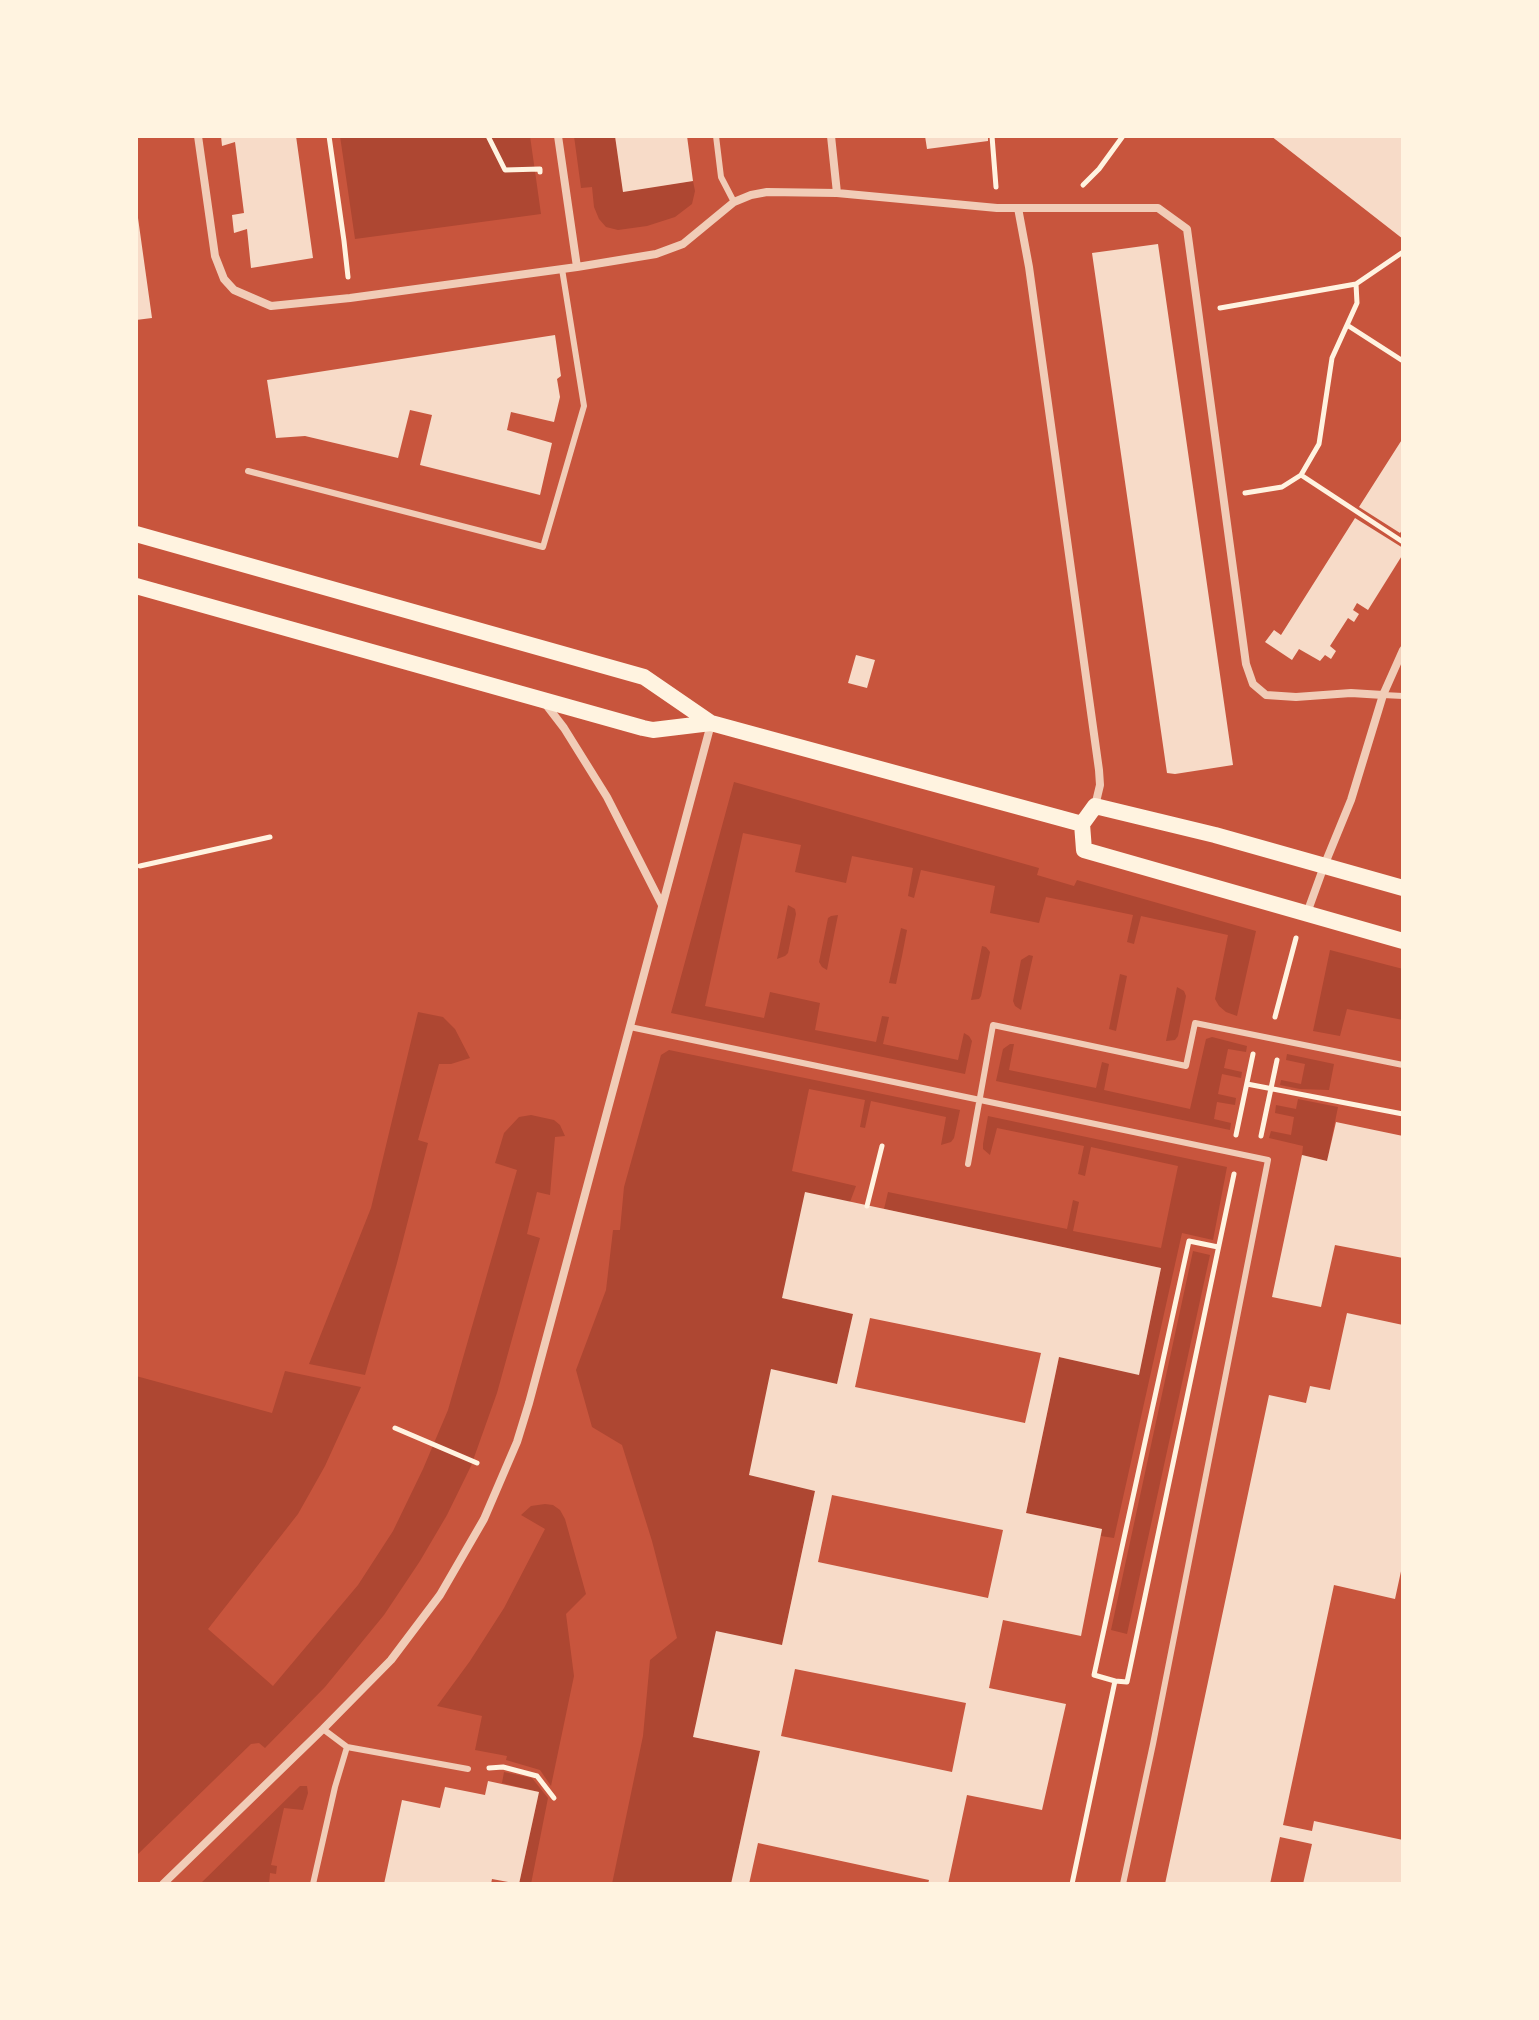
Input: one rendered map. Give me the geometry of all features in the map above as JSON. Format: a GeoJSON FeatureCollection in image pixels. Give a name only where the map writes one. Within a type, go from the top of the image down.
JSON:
{"type":"FeatureCollection","features":[{"type":"Feature","properties":{"kind":"main road"},"geometry":{"type":"LineString","coordinates":[[136,534],[644,677],[711,723],[1082,824]]}},
{"type":"Feature","properties":{"kind":"main road"},"geometry":{"type":"LineString","coordinates":[[136,586],[653,730],[711,723]]}},
{"type":"Feature","properties":{"kind":"main road"},"geometry":{"type":"LineString","coordinates":[[1403,888],[1215,835],[1095,806],[1082,824],[1084,850],[1403,941]]}},
{"type":"Feature","properties":{"kind":"street"},"geometry":{"type":"LineString","coordinates":[[198,136],[215,256],[224,279],[234,290],[271,306],[350,298],[656,254],[683,244],[734,202],[767,192],[837,193],[997,208],[1158,208],[1187,229],[1246,664],[1253,684],[1266,695],[1383,695]]}},
{"type":"Feature","properties":{"kind":"street"},"geometry":{"type":"LineString","coordinates":[[558,136],[577,267]]}},
{"type":"Feature","properties":{"kind":"street"},"geometry":{"type":"LineString","coordinates":[[831,136],[837,193]]}},
{"type":"Feature","properties":{"kind":"street"},"geometry":{"type":"LineString","coordinates":[[1018,208],[1099,770],[1100,785],[1095,806]]}},
{"type":"Feature","properties":{"kind":"street"},"geometry":{"type":"LineString","coordinates":[[1307,913],[1351,800],[1383,695],[1403,650]]}},
{"type":"Feature","properties":{"kind":"street"},"geometry":{"type":"LineString","coordinates":[[541,698],[564,728],[607,797],[662,905]]}},
{"type":"Feature","properties":{"kind":"street"},"geometry":{"type":"LineString","coordinates":[[163,1884],[391,1660],[440,1595],[484,1519],[529,1403],[711,723]]}},
{"type":"Feature","properties":{"kind":"lane"},"geometry":{"type":"LineString","coordinates":[[716,136],[721,177],[734,202]]}},
{"type":"Feature","properties":{"kind":"lane"},"geometry":{"type":"LineString","coordinates":[[248,471],[543,547],[584,406],[562,269]]}},
{"type":"Feature","properties":{"kind":"lane"},"geometry":{"type":"LineString","coordinates":[[1383,695],[1403,696]]}},
{"type":"Feature","properties":{"kind":"lane"},"geometry":{"type":"LineString","coordinates":[[968,1164],[993,1025],[1186,1066],[1195,1023],[1403,1065]]}},
{"type":"Feature","properties":{"kind":"lane"},"geometry":{"type":"LineString","coordinates":[[630,1027],[1268,1160],[1123,1884]]}},
{"type":"Feature","properties":{"kind":"lane"},"geometry":{"type":"LineString","coordinates":[[323,1729],[347,1747],[468,1769]]}},
{"type":"Feature","properties":{"kind":"lane"},"geometry":{"type":"LineString","coordinates":[[313,1884],[347,1747]]}},
{"type":"Feature","properties":{"kind":"path"},"geometry":{"type":"LineString","coordinates":[[329,136],[350,298]]}},
{"type":"Feature","properties":{"kind":"path"},"geometry":{"type":"LineString","coordinates":[[488,136],[505,170],[540,169],[548,205],[568,203]]}},
{"type":"Feature","properties":{"kind":"path"},"geometry":{"type":"LineString","coordinates":[[1099,169],[1123,136]]}},
{"type":"Feature","properties":{"kind":"path"},"geometry":{"type":"LineString","coordinates":[[992,137],[997,208]]}},
{"type":"Feature","properties":{"kind":"path"},"geometry":{"type":"LineString","coordinates":[[1199,312],[1356,284],[1403,252]]}},
{"type":"Feature","properties":{"kind":"path"},"geometry":{"type":"LineString","coordinates":[[1224,497],[1282,487],[1301,475],[1319,444],[1332,358],[1357,303],[1356,284]]}},
{"type":"Feature","properties":{"kind":"path"},"geometry":{"type":"LineString","coordinates":[[1347,325],[1403,361]]}},
{"type":"Feature","properties":{"kind":"path"},"geometry":{"type":"LineString","coordinates":[[1301,475],[1403,542]]}},
{"type":"Feature","properties":{"kind":"path"},"geometry":{"type":"LineString","coordinates":[[140,866],[270,837]]}},
{"type":"Feature","properties":{"kind":"path"},"geometry":{"type":"LineString","coordinates":[[1218,1247],[1189,1241],[1094,1675],[1115,1681],[1127,1682],[1238,1154],[1236,1136],[1255,1047],[1270,1038],[1297,936]]}},
{"type":"Feature","properties":{"kind":"path"},"geometry":{"type":"LineString","coordinates":[[1238,1154],[1260,1141],[1278,1052],[1270,1038]]}},
{"type":"Feature","properties":{"kind":"path"},"geometry":{"type":"LineString","coordinates":[[1247,1084],[1403,1114]]}},
{"type":"Feature","properties":{"kind":"path"},"geometry":{"type":"LineString","coordinates":[[867,1206],[882,1146]]}},
{"type":"Feature","properties":{"kind":"path"},"geometry":{"type":"LineString","coordinates":[[395,1428],[477,1463]]}},
{"type":"Feature","properties":{"kind":"path"},"geometry":{"type":"LineString","coordinates":[[1072,1884],[1115,1681]]}},
{"type":"Feature","properties":{"kind":"path"},"geometry":{"type":"LineString","coordinates":[[503,1767],[537,1776],[554,1798]]}},
{"type":"Feature","properties":{"kind":"shaded area"},"geometry":{"type":"Polygon","coordinates":[[[340,136],[530,136],[541,214],[355,239],[340,136]]]}},
{"type":"Feature","properties":{"kind":"shaded area"},"geometry":{"type":"Polygon","coordinates":[[[574,136],[615,136],[623,191],[693,181],[695,191],[692,204],[675,217],[647,226],[618,230],[606,227],[594,207],[592,187],[581,188],[574,136]]]}},
{"type":"Feature","properties":{"kind":"shaded area"},"geometry":{"type":"Polygon","coordinates":[[[734,782],[1039,868],[1037,875],[1074,886],[1077,880],[1256,931],[1237,1016],[1226,1012],[1215,999],[1228,935],[1141,916],[1134,944],[1127,942],[1133,915],[1046,897],[1039,923],[990,913],[995,886],[921,870],[914,898],[908,896],[913,868],[852,856],[846,883],[795,872],[801,845],[743,833],[705,1006],[764,1018],[770,992],[820,1003],[815,1030],[876,1042],[882,1016],[889,1017],[883,1044],[958,1060],[964,1033],[972,1041],[965,1074],[671,1013],[734,782]]]}},
{"type":"Feature","properties":{"kind":"shaded area"},"geometry":{"type":"Polygon","coordinates":[[[788,905],[795,909],[796,914],[788,953],[777,959],[788,905]]]}},
{"type":"Feature","properties":{"kind":"shaded area"},"geometry":{"type":"Polygon","coordinates":[[[838,915],[827,970],[819,962],[828,918],[838,915]]]}},
{"type":"Feature","properties":{"kind":"shaded area"},"geometry":{"type":"Polygon","coordinates":[[[901,928],[907,930],[896,984],[889,983],[901,928]]]}},
{"type":"Feature","properties":{"kind":"shaded area"},"geometry":{"type":"Polygon","coordinates":[[[982,946],[990,952],[981,996],[971,1000],[982,946]]]}},
{"type":"Feature","properties":{"kind":"shaded area"},"geometry":{"type":"Polygon","coordinates":[[[1330,950],[1403,969],[1403,1020],[1347,1009],[1340,1036],[1313,1031],[1330,950]]]}},
{"type":"Feature","properties":{"kind":"shaded area"},"geometry":{"type":"Polygon","coordinates":[[[1033,956],[1021,1010],[1013,1001],[1021,960],[1033,956]]]}},
{"type":"Feature","properties":{"kind":"shaded area"},"geometry":{"type":"Polygon","coordinates":[[[1120,974],[1127,976],[1116,1031],[1109,1029],[1120,974]]]}},
{"type":"Feature","properties":{"kind":"shaded area"},"geometry":{"type":"Polygon","coordinates":[[[1177,987],[1186,996],[1178,1036],[1175,1040],[1166,1041],[1177,987]]]}},
{"type":"Feature","properties":{"kind":"shaded area"},"geometry":{"type":"Polygon","coordinates":[[[418,1012],[443,1017],[455,1029],[470,1058],[439,1064],[418,1140],[428,1143],[365,1375],[309,1364],[371,1208],[418,1012]]]}},
{"type":"Feature","properties":{"kind":"shaded area"},"geometry":{"type":"Polygon","coordinates":[[[1212,1037],[1247,1046],[1246,1052],[1228,1049],[1224,1068],[1242,1072],[1241,1078],[1222,1074],[1218,1094],[1236,1098],[1235,1105],[1217,1102],[1214,1119],[1231,1123],[1230,1130],[996,1081],[1003,1049],[1014,1044],[1009,1070],[1096,1088],[1102,1062],[1109,1064],[1104,1090],[1190,1109],[1206,1039],[1212,1037]]]}},
{"type":"Feature","properties":{"kind":"shaded area"},"geometry":{"type":"Polygon","coordinates":[[[669,1050],[960,1110],[954,1138],[941,1145],[946,1117],[871,1101],[865,1128],[860,1127],[865,1100],[809,1089],[792,1171],[856,1186],[850,1202],[782,1298],[853,1314],[837,1384],[771,1370],[815,1491],[782,1645],[694,1737],[760,1751],[731,1884],[612,1884],[643,1736],[650,1660],[677,1638],[652,1541],[622,1445],[592,1427],[576,1370],[606,1290],[613,1230],[620,1230],[624,1187],[661,1055],[669,1050]]]}},
{"type":"Feature","properties":{"kind":"shaded area"},"geometry":{"type":"Polygon","coordinates":[[[1287,1054],[1334,1064],[1329,1090],[1280,1085],[1281,1080],[1301,1084],[1305,1064],[1286,1060],[1287,1054]]]}},
{"type":"Feature","properties":{"kind":"shaded area"},"geometry":{"type":"Polygon","coordinates":[[[1298,1099],[1338,1107],[1327,1161],[1302,1155],[1303,1146],[1269,1138],[1271,1131],[1291,1135],[1294,1117],[1275,1113],[1276,1105],[1296,1109],[1298,1099]]]}},
{"type":"Feature","properties":{"kind":"shaded area"},"geometry":{"type":"Polygon","coordinates":[[[531,1115],[554,1120],[565,1136],[555,1137],[550,1195],[537,1192],[527,1234],[540,1238],[497,1393],[471,1466],[447,1515],[384,1615],[325,1687],[265,1748],[259,1743],[251,1744],[136,1856],[136,1376],[272,1413],[285,1371],[361,1387],[325,1466],[298,1514],[208,1629],[273,1686],[358,1585],[393,1531],[423,1469],[448,1410],[517,1170],[495,1163],[504,1133],[519,1117],[531,1115]]]}},
{"type":"Feature","properties":{"kind":"shaded area"},"geometry":{"type":"Polygon","coordinates":[[[988,1116],[1227,1167],[1213,1240],[1182,1233],[1114,1538],[1101,1536],[1102,1529],[1026,1513],[1059,1357],[1139,1374],[1161,1268],[884,1209],[888,1192],[1067,1229],[1073,1200],[1079,1202],[1073,1231],[1161,1248],[1178,1166],[1091,1147],[1085,1176],[1078,1174],[1084,1146],[997,1128],[990,1155],[983,1149],[988,1116]]]}},
{"type":"Feature","properties":{"kind":"shaded area"},"geometry":{"type":"Polygon","coordinates":[[[1193,1251],[1210,1255],[1127,1634],[1111,1630],[1193,1251]]]}},
{"type":"Feature","properties":{"kind":"shaded area"},"geometry":{"type":"Polygon","coordinates":[[[545,1504],[560,1510],[565,1519],[586,1594],[566,1614],[574,1676],[551,1786],[540,1770],[506,1760],[507,1756],[475,1750],[482,1716],[437,1706],[504,1608],[545,1529],[521,1515],[531,1506],[545,1504]]]}},
{"type":"Feature","properties":{"kind":"shaded area"},"geometry":{"type":"Polygon","coordinates":[[[504,1772],[532,1778],[548,1798],[531,1884],[519,1884],[539,1792],[502,1783],[504,1772]]]}},
{"type":"Feature","properties":{"kind":"shaded area"},"geometry":{"type":"Polygon","coordinates":[[[300,1786],[307,1786],[308,1793],[303,1810],[284,1808],[271,1865],[277,1866],[276,1874],[270,1873],[269,1884],[200,1884],[300,1786]]]}},
{"type":"Feature","properties":{"kind":"building"},"geometry":{"type":"Polygon","coordinates":[[[221,136],[296,136],[313,258],[251,268],[247,229],[234,233],[232,215],[244,213],[235,142],[222,146],[221,136]]]}},
{"type":"Feature","properties":{"kind":"building"},"geometry":{"type":"Polygon","coordinates":[[[615,136],[687,136],[693,181],[623,192],[615,136]]]}},
{"type":"Feature","properties":{"kind":"building"},"geometry":{"type":"Polygon","coordinates":[[[925,136],[988,136],[988,141],[927,149],[925,136]]]}},
{"type":"Feature","properties":{"kind":"building"},"geometry":{"type":"Polygon","coordinates":[[[1271,136],[1403,136],[1403,239],[1271,136]]]}},
{"type":"Feature","properties":{"kind":"building"},"geometry":{"type":"Polygon","coordinates":[[[136,218],[152,318],[136,320],[136,218]]]}},
{"type":"Feature","properties":{"kind":"building"},"geometry":{"type":"Polygon","coordinates":[[[1158,244],[1233,765],[1175,774],[1167,773],[1092,253],[1158,244]]]}},
{"type":"Feature","properties":{"kind":"building"},"geometry":{"type":"Polygon","coordinates":[[[555,335],[561,376],[557,379],[560,397],[554,422],[511,412],[507,430],[552,443],[540,495],[420,465],[432,415],[410,410],[398,458],[305,436],[276,438],[267,380],[555,335]]]}},
{"type":"Feature","properties":{"kind":"building"},"geometry":{"type":"Polygon","coordinates":[[[1403,438],[1403,529],[1400,533],[1359,507],[1403,438]]]}},
{"type":"Feature","properties":{"kind":"building"},"geometry":{"type":"Polygon","coordinates":[[[1355,518],[1403,548],[1403,554],[1368,610],[1357,603],[1353,610],[1359,614],[1354,622],[1348,618],[1330,646],[1336,651],[1331,659],[1325,655],[1320,661],[1299,649],[1292,660],[1265,642],[1274,630],[1281,635],[1355,518]]]}},
{"type":"Feature","properties":{"kind":"building"},"geometry":{"type":"Polygon","coordinates":[[[856,655],[875,660],[867,688],[848,683],[856,655]]]}},
{"type":"Feature","properties":{"kind":"building"},"geometry":{"type":"Polygon","coordinates":[[[1336,1122],[1403,1136],[1403,1258],[1335,1245],[1321,1307],[1272,1297],[1302,1155],[1327,1161],[1336,1122]]]}},
{"type":"Feature","properties":{"kind":"building"},"geometry":{"type":"Polygon","coordinates":[[[805,1192],[1161,1268],[1139,1375],[1059,1357],[1026,1513],[1102,1529],[1081,1636],[1003,1620],[989,1688],[1066,1704],[1042,1810],[967,1795],[948,1884],[928,1884],[929,1880],[758,1843],[749,1884],[731,1884],[760,1751],[693,1737],[716,1631],[782,1645],[815,1491],[749,1475],[771,1369],[837,1384],[853,1314],[782,1298],[805,1192]],[[870,1318],[855,1387],[1025,1423],[1041,1353],[870,1318]],[[832,1495],[818,1562],[988,1598],[1003,1530],[832,1495]],[[795,1669],[781,1736],[952,1772],[966,1703],[795,1669]]]}},
{"type":"Feature","properties":{"kind":"building"},"geometry":{"type":"Polygon","coordinates":[[[1347,1313],[1403,1325],[1403,1562],[1395,1599],[1334,1585],[1283,1825],[1312,1831],[1314,1821],[1403,1840],[1403,1884],[1303,1884],[1312,1844],[1280,1837],[1270,1884],[1165,1884],[1269,1395],[1306,1403],[1310,1386],[1330,1390],[1347,1313]]]}},
{"type":"Feature","properties":{"kind":"building"},"geometry":{"type":"Polygon","coordinates":[[[488,1781],[539,1792],[519,1884],[492,1879],[491,1884],[384,1884],[402,1800],[440,1808],[445,1787],[485,1795],[488,1781]]]}}]}
